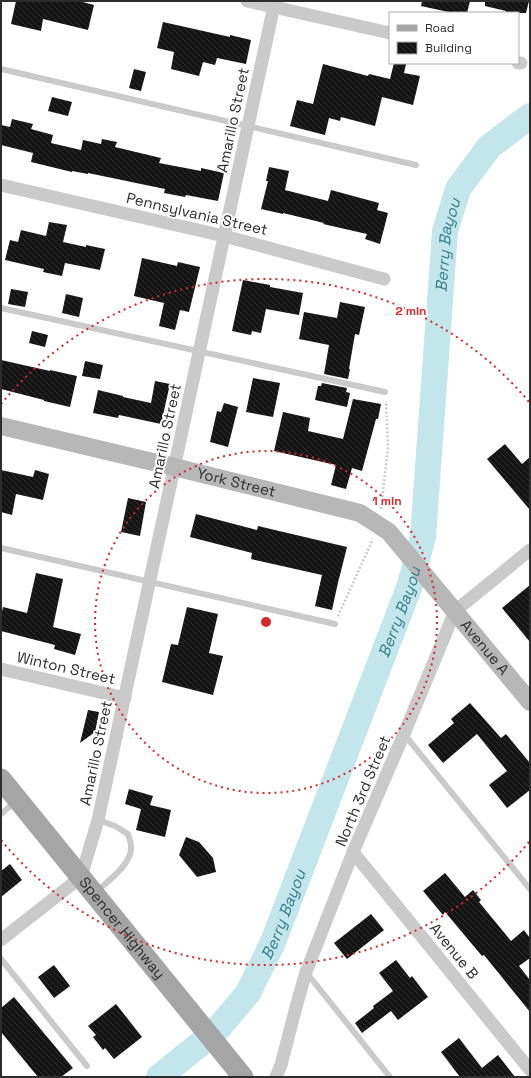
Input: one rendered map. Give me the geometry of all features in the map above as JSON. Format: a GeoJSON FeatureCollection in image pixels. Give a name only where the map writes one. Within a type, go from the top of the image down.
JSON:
{"type":"FeatureCollection","features":[{"type":"Feature","properties":{"kind":"main road","name":"Spencer Highway"},"geometry":{"type":"LineString","coordinates":[[1,779],[239,1072]]}},
{"type":"Feature","properties":{"kind":"street"},"geometry":{"type":"LineString","coordinates":[[247,1],[274,4],[389,33]]}},
{"type":"Feature","properties":{"kind":"street","name":"Amarillo Street"},"geometry":{"type":"LineString","coordinates":[[81,877],[98,820],[125,698],[274,4]]}},
{"type":"Feature","properties":{"kind":"street","name":"Pennsylvania Street"},"geometry":{"type":"LineString","coordinates":[[1,185],[224,236],[384,279]]}},
{"type":"Feature","properties":{"kind":"street","name":"York Street"},"geometry":{"type":"LineString","coordinates":[[1,426],[360,512],[384,528],[440,593]]}},
{"type":"Feature","properties":{"kind":"street","name":"North 3rd Street"},"geometry":{"type":"LineString","coordinates":[[276,1077],[281,1065],[306,972],[354,852],[455,611],[530,550]]}},
{"type":"Feature","properties":{"kind":"street","name":"Avenue A"},"geometry":{"type":"LineString","coordinates":[[440,593],[530,702]]}},
{"type":"Feature","properties":{"kind":"street","name":"Winton Street"},"geometry":{"type":"LineString","coordinates":[[1,669],[125,698]]}},
{"type":"Feature","properties":{"kind":"street","name":"Avenue B"},"geometry":{"type":"LineString","coordinates":[[354,852],[530,1070]]}},
{"type":"Feature","properties":{"kind":"street"},"geometry":{"type":"LineString","coordinates":[[1,940],[81,877]]}},
{"type":"Feature","properties":{"kind":"lane"},"geometry":{"type":"LineString","coordinates":[[1,69],[416,165]]}},
{"type":"Feature","properties":{"kind":"lane"},"geometry":{"type":"LineString","coordinates":[[1,308],[385,392]]}},
{"type":"Feature","properties":{"kind":"lane"},"geometry":{"type":"LineString","coordinates":[[1,548],[335,624]]}},
{"type":"Feature","properties":{"kind":"lane"},"geometry":{"type":"LineString","coordinates":[[404,734],[530,889]]}},
{"type":"Feature","properties":{"kind":"lane"},"geometry":{"type":"LineString","coordinates":[[1,814],[18,800]]}},
{"type":"Feature","properties":{"kind":"lane"},"geometry":{"type":"LineString","coordinates":[[94,894],[124,866],[130,856],[132,848],[128,834],[115,826],[98,820]]}},
{"type":"Feature","properties":{"kind":"lane"},"geometry":{"type":"LineString","coordinates":[[1,959],[88,1066]]}},
{"type":"Feature","properties":{"kind":"lane"},"geometry":{"type":"LineString","coordinates":[[306,972],[390,1077]]}},
{"type":"Feature","properties":{"kind":"path"},"geometry":{"type":"LineString","coordinates":[[335,624],[384,528],[388,448],[385,392]]}},
{"type":"Feature","properties":{"kind":"building"},"geometry":{"type":"Polygon","coordinates":[[[16,1],[79,1],[94,5],[88,30],[43,19],[41,31],[11,24],[16,1]]]}},
{"type":"Feature","properties":{"kind":"building"},"geometry":{"type":"Polygon","coordinates":[[[422,1],[470,1],[467,12],[448,12],[421,6],[422,1]]]}},
{"type":"Feature","properties":{"kind":"building"},"geometry":{"type":"Polygon","coordinates":[[[485,1],[529,1],[526,13],[506,12],[485,6],[485,1]]]}},
{"type":"Feature","properties":{"kind":"building"},"geometry":{"type":"Polygon","coordinates":[[[163,22],[230,37],[230,35],[251,40],[246,64],[217,58],[215,65],[203,62],[199,76],[171,69],[174,52],[157,48],[163,22]]]}},
{"type":"Feature","properties":{"kind":"building"},"geometry":{"type":"Polygon","coordinates":[[[323,64],[368,76],[369,74],[390,79],[394,64],[406,64],[404,73],[420,76],[413,105],[382,97],[375,126],[341,117],[340,121],[329,118],[325,135],[290,126],[297,100],[313,104],[323,64]]]}},
{"type":"Feature","properties":{"kind":"building"},"geometry":{"type":"Polygon","coordinates":[[[134,69],[146,72],[141,91],[129,88],[134,69]]]}},
{"type":"Feature","properties":{"kind":"building"},"geometry":{"type":"Polygon","coordinates":[[[52,97],[72,102],[68,116],[48,111],[52,97]]]}},
{"type":"Feature","properties":{"kind":"building"},"geometry":{"type":"Polygon","coordinates":[[[12,119],[33,124],[31,129],[53,135],[51,143],[81,150],[83,140],[101,144],[102,139],[117,142],[115,147],[161,158],[159,163],[201,171],[201,168],[224,173],[218,201],[186,195],[185,197],[164,193],[165,189],[88,173],[72,172],[31,162],[33,153],[1,145],[1,125],[10,127],[12,119]]]}},
{"type":"Feature","properties":{"kind":"building"},"geometry":{"type":"Polygon","coordinates":[[[269,167],[289,171],[285,190],[328,201],[331,190],[379,203],[377,210],[388,213],[380,244],[365,239],[367,234],[261,209],[268,181],[266,181],[269,167]]]}},
{"type":"Feature","properties":{"kind":"building"},"geometry":{"type":"Polygon","coordinates":[[[49,222],[67,225],[63,242],[105,249],[100,270],[65,263],[62,276],[43,272],[44,269],[5,260],[10,240],[18,242],[21,230],[46,236],[49,222]]]}},
{"type":"Feature","properties":{"kind":"building"},"geometry":{"type":"Polygon","coordinates":[[[142,258],[177,266],[178,262],[200,267],[189,312],[180,310],[175,330],[159,326],[164,303],[134,296],[142,258]]]}},
{"type":"Feature","properties":{"kind":"building"},"geometry":{"type":"Polygon","coordinates":[[[243,280],[303,293],[299,315],[266,309],[261,333],[252,331],[251,335],[232,331],[243,280]]]}},
{"type":"Feature","properties":{"kind":"building"},"geometry":{"type":"Polygon","coordinates":[[[11,289],[28,292],[25,307],[8,304],[11,289]]]}},
{"type":"Feature","properties":{"kind":"building"},"geometry":{"type":"Polygon","coordinates":[[[66,294],[83,298],[79,317],[62,313],[66,294]]]}},
{"type":"Feature","properties":{"kind":"building"},"geometry":{"type":"Polygon","coordinates":[[[340,302],[365,307],[359,335],[355,334],[348,379],[324,374],[329,345],[299,339],[304,312],[337,318],[340,302]]]}},
{"type":"Feature","properties":{"kind":"building"},"geometry":{"type":"Polygon","coordinates":[[[32,331],[48,335],[45,347],[29,343],[32,331]]]}},
{"type":"Feature","properties":{"kind":"building"},"geometry":{"type":"Polygon","coordinates":[[[1,360],[77,376],[70,407],[1,389],[1,360]]]}},
{"type":"Feature","properties":{"kind":"building"},"geometry":{"type":"Polygon","coordinates":[[[85,361],[103,365],[100,379],[82,376],[85,361]]]}},
{"type":"Feature","properties":{"kind":"building"},"geometry":{"type":"Polygon","coordinates":[[[253,378],[280,383],[273,417],[246,412],[253,378]]]}},
{"type":"Feature","properties":{"kind":"building"},"geometry":{"type":"Polygon","coordinates":[[[155,381],[170,384],[161,424],[119,415],[118,418],[93,413],[98,390],[151,403],[155,381]]]}},
{"type":"Feature","properties":{"kind":"building"},"geometry":{"type":"Polygon","coordinates":[[[322,383],[347,388],[346,392],[350,393],[347,407],[315,400],[318,386],[321,386],[322,383]]]}},
{"type":"Feature","properties":{"kind":"building"},"geometry":{"type":"Polygon","coordinates":[[[353,399],[381,404],[378,419],[376,419],[362,471],[352,468],[346,489],[331,485],[336,465],[274,451],[283,412],[310,418],[308,431],[343,439],[353,399]]]}},
{"type":"Feature","properties":{"kind":"building"},"geometry":{"type":"Polygon","coordinates":[[[224,403],[238,407],[228,447],[210,442],[217,411],[221,412],[224,403]]]}},
{"type":"Feature","properties":{"kind":"building"},"geometry":{"type":"Polygon","coordinates":[[[505,444],[522,464],[530,457],[530,510],[487,459],[505,444]]]}},
{"type":"Feature","properties":{"kind":"building"},"geometry":{"type":"Polygon","coordinates":[[[1,470],[33,477],[35,470],[49,474],[43,500],[16,494],[12,515],[1,512],[1,470]]]}},
{"type":"Feature","properties":{"kind":"building"},"geometry":{"type":"Polygon","coordinates":[[[128,498],[146,502],[140,536],[121,532],[128,498]]]}},
{"type":"Feature","properties":{"kind":"building"},"geometry":{"type":"Polygon","coordinates":[[[196,514],[257,530],[258,526],[347,547],[332,610],[315,606],[322,575],[251,559],[252,553],[190,537],[196,514]]]}},
{"type":"Feature","properties":{"kind":"building"},"geometry":{"type":"Polygon","coordinates":[[[36,573],[63,579],[53,627],[81,634],[75,655],[54,649],[55,645],[1,631],[1,616],[3,607],[27,613],[36,573]]]}},
{"type":"Feature","properties":{"kind":"building"},"geometry":{"type":"Polygon","coordinates":[[[530,585],[530,642],[502,608],[530,585]]]}},
{"type":"Feature","properties":{"kind":"building"},"geometry":{"type":"Polygon","coordinates":[[[187,607],[218,614],[209,653],[223,656],[213,695],[162,682],[171,644],[178,645],[187,607]]]}},
{"type":"Feature","properties":{"kind":"building"},"geometry":{"type":"Polygon","coordinates":[[[470,703],[501,738],[506,734],[530,763],[530,790],[507,808],[489,785],[507,771],[477,734],[443,763],[428,745],[454,723],[451,719],[470,703]]]}},
{"type":"Feature","properties":{"kind":"building"},"geometry":{"type":"Polygon","coordinates":[[[88,710],[99,712],[95,732],[80,743],[88,710]]]}},
{"type":"Feature","properties":{"kind":"building"},"geometry":{"type":"Polygon","coordinates":[[[129,789],[153,796],[150,805],[171,810],[165,837],[136,830],[141,809],[125,804],[129,789]]]}},
{"type":"Feature","properties":{"kind":"building"},"geometry":{"type":"Polygon","coordinates":[[[186,837],[199,842],[213,858],[216,872],[197,877],[179,855],[186,837]]]}},
{"type":"Feature","properties":{"kind":"building"},"geometry":{"type":"Polygon","coordinates":[[[10,864],[22,880],[1,897],[1,871],[10,864]]]}},
{"type":"Feature","properties":{"kind":"building"},"geometry":{"type":"Polygon","coordinates":[[[445,873],[465,897],[473,890],[481,900],[479,902],[511,941],[524,930],[530,938],[530,958],[519,966],[530,980],[530,1012],[484,955],[482,956],[445,912],[443,915],[423,891],[445,873]]]}},
{"type":"Feature","properties":{"kind":"building"},"geometry":{"type":"Polygon","coordinates":[[[371,914],[384,930],[347,959],[334,943],[371,914]]]}},
{"type":"Feature","properties":{"kind":"building"},"geometry":{"type":"Polygon","coordinates":[[[396,960],[410,978],[412,976],[428,997],[398,1020],[391,1011],[362,1033],[355,1023],[374,1008],[373,1006],[393,991],[379,973],[396,960]]]}},
{"type":"Feature","properties":{"kind":"building"},"geometry":{"type":"Polygon","coordinates":[[[54,965],[70,986],[54,998],[38,977],[54,965]]]}},
{"type":"Feature","properties":{"kind":"building"},"geometry":{"type":"Polygon","coordinates":[[[14,997],[73,1068],[61,1077],[38,1077],[1,1032],[1,1008],[14,997]]]}},
{"type":"Feature","properties":{"kind":"building"},"geometry":{"type":"Polygon","coordinates":[[[116,1004],[142,1037],[114,1059],[105,1048],[103,1050],[93,1037],[96,1035],[88,1026],[116,1004]]]}},
{"type":"Feature","properties":{"kind":"building"},"geometry":{"type":"Polygon","coordinates":[[[459,1038],[482,1068],[498,1055],[515,1077],[460,1077],[441,1052],[459,1038]]]}},
{"type":"Feature","properties":{"kind":"waterway","name":"Berry Bayou"},"geometry":{"type":"LineString","coordinates":[[159,1077],[216,1031],[248,993],[273,942],[410,585],[423,537],[445,231],[458,189],[489,147],[530,116]]}}]}
